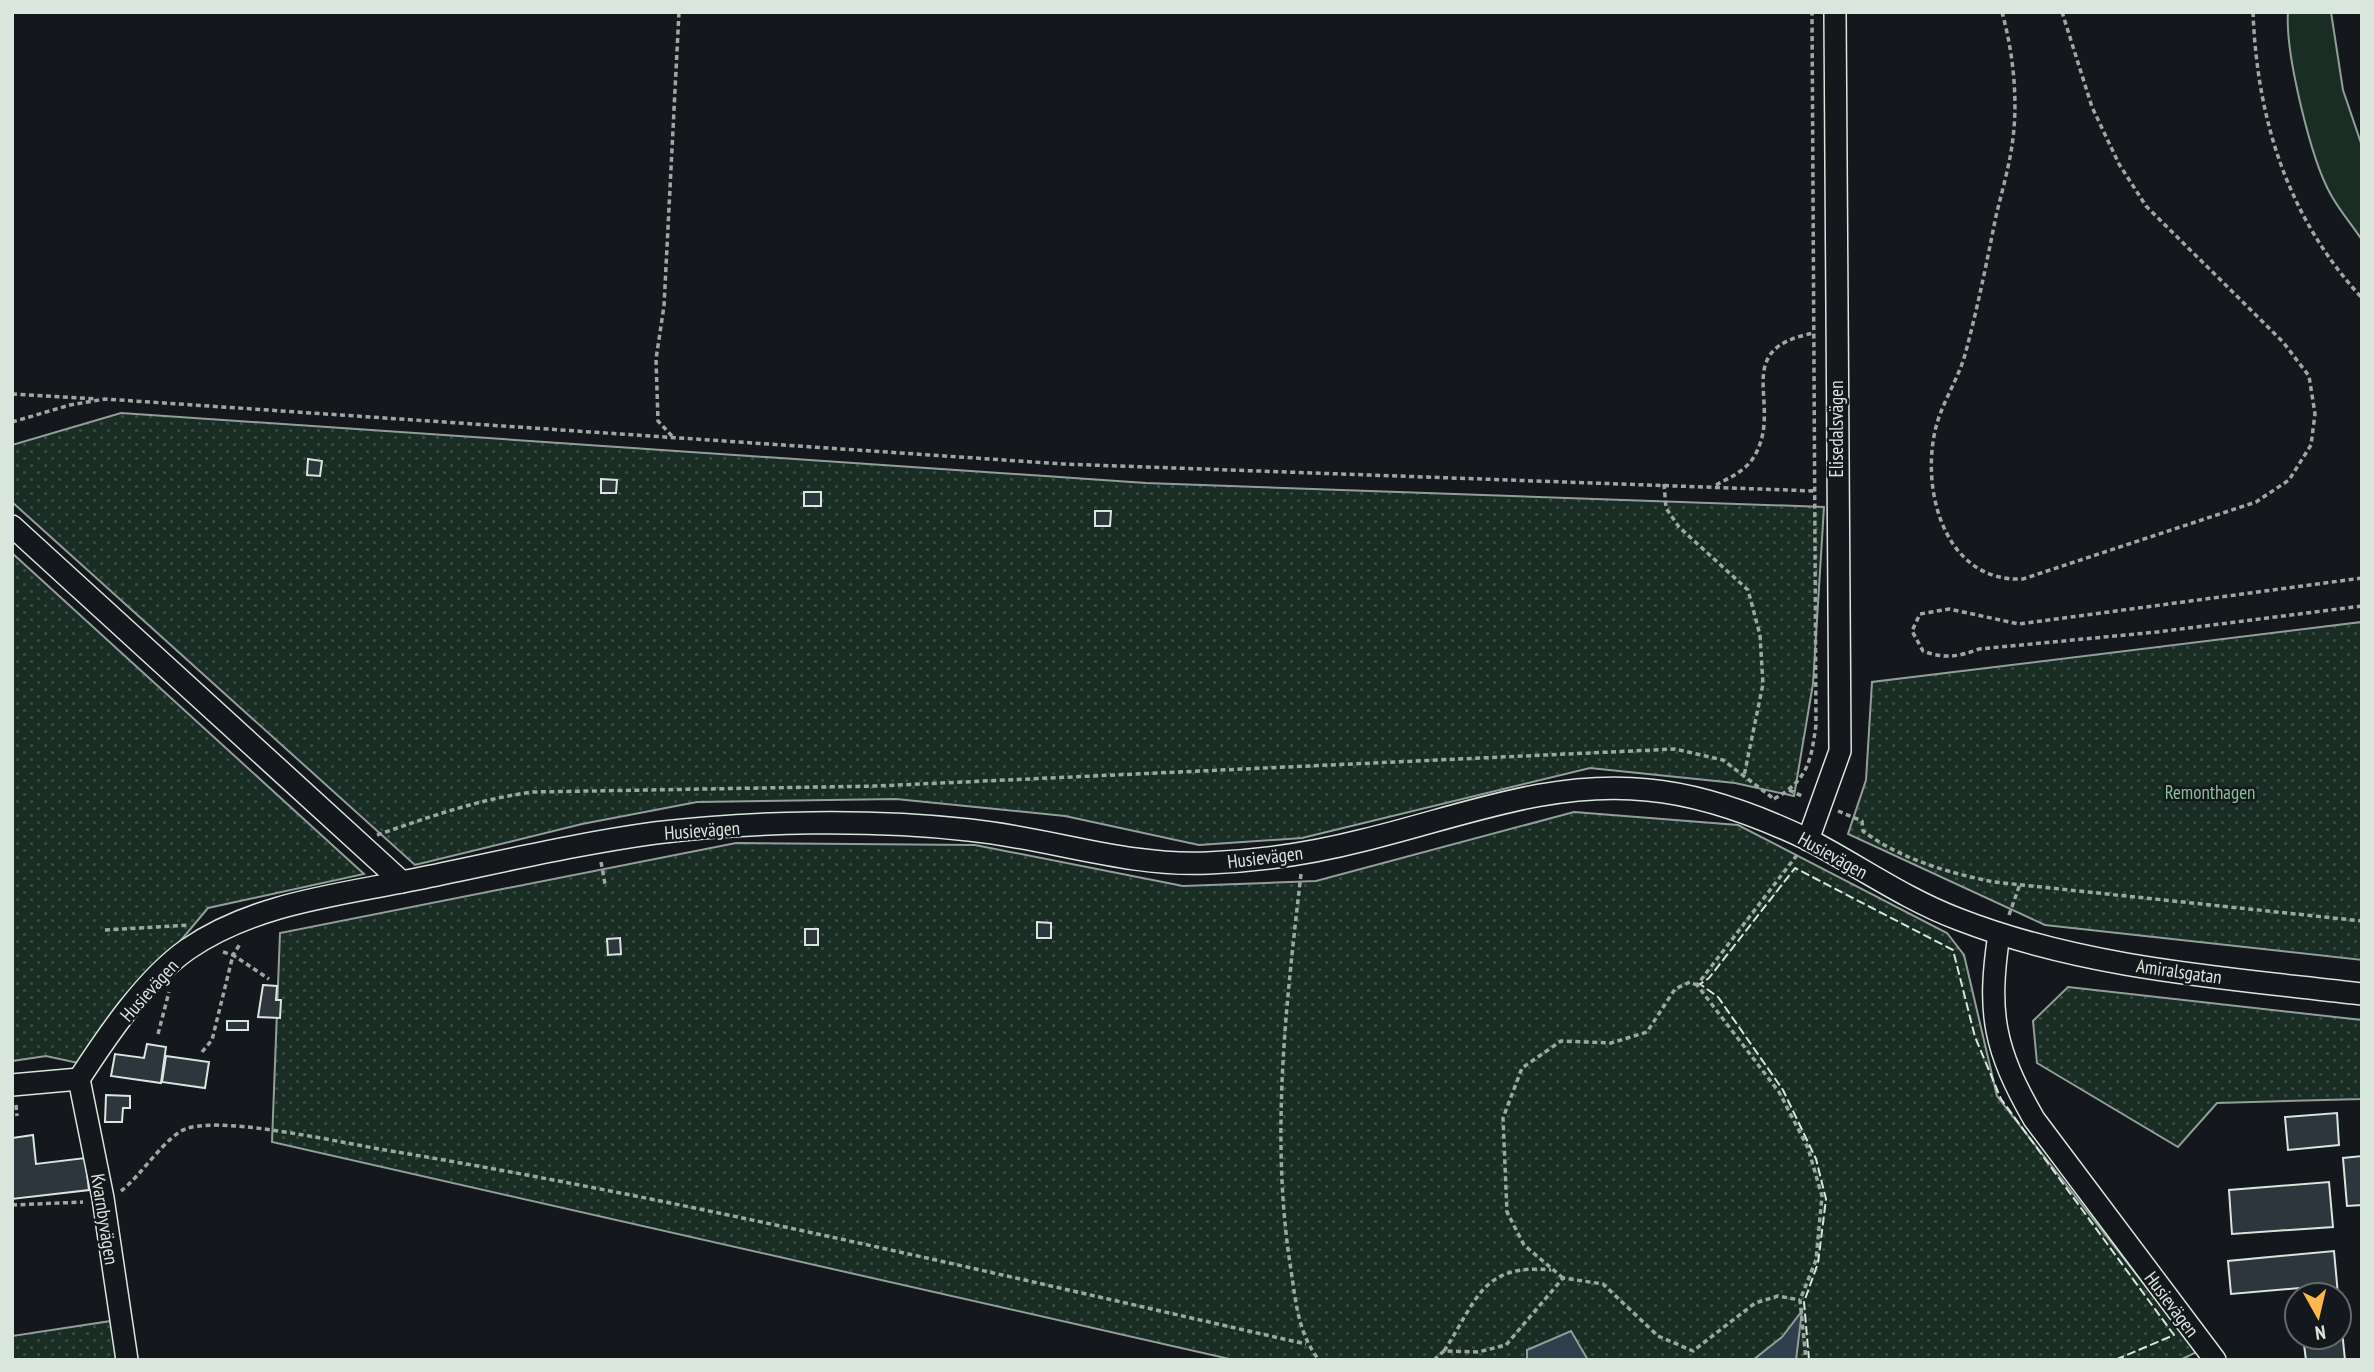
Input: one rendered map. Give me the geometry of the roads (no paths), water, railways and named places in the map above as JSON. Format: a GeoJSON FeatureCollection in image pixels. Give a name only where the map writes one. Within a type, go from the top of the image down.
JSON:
{"type":"FeatureCollection","features":[{"type":"Feature","properties":{"kind":"street","name":"Elisedalsvägen"},"geometry":{"type":"LineString","coordinates":[[1808,840],[1840,751],[1835,12]]}},
{"type":"Feature","properties":{"kind":"street"},"geometry":{"type":"LineString","coordinates":[[12,526],[402,882]]}},
{"type":"Feature","properties":{"kind":"street","name":"Husievägen"},"geometry":{"type":"LineString","coordinates":[[79,1079],[114,1029],[162,972],[184,951],[247,918],[402,882],[598,843],[718,827],[903,825],[971,830],[1152,861],[1203,864],[1298,854],[1527,798],[1579,789],[1646,789],[1691,797],[1758,818],[1808,840],[1888,886],[1952,917],[1999,934],[1992,996],[1994,1023],[1999,1046],[2018,1091],[2034,1119],[2214,1360]]}},
{"type":"Feature","properties":{"kind":"street","name":"Amiralsgatan"},"geometry":{"type":"LineString","coordinates":[[1999,934],[2049,949],[2169,970],[2362,994]]}},
{"type":"Feature","properties":{"kind":"street"},"geometry":{"type":"LineString","coordinates":[[12,1085],[79,1079]]}},
{"type":"Feature","properties":{"kind":"street","name":"Kvarnbyvägen"},"geometry":{"type":"LineString","coordinates":[[79,1079],[102,1197],[127,1360]]}},
{"type":"Feature","properties":{"kind":"water"},"geometry":{"type":"Polygon","coordinates":[[[1802,1311],[1796,1360],[1753,1360],[1782,1337],[1802,1311]]]}},
{"type":"Feature","properties":{"kind":"water"},"geometry":{"type":"Polygon","coordinates":[[[1571,1331],[1588,1360],[1527,1360],[1527,1350],[1571,1331]]]}},
{"type":"Feature","properties":{"kind":"park label","name":"Remonthagen"},"geometry":{"type":"Point","coordinates":[2210,792]}}]}
